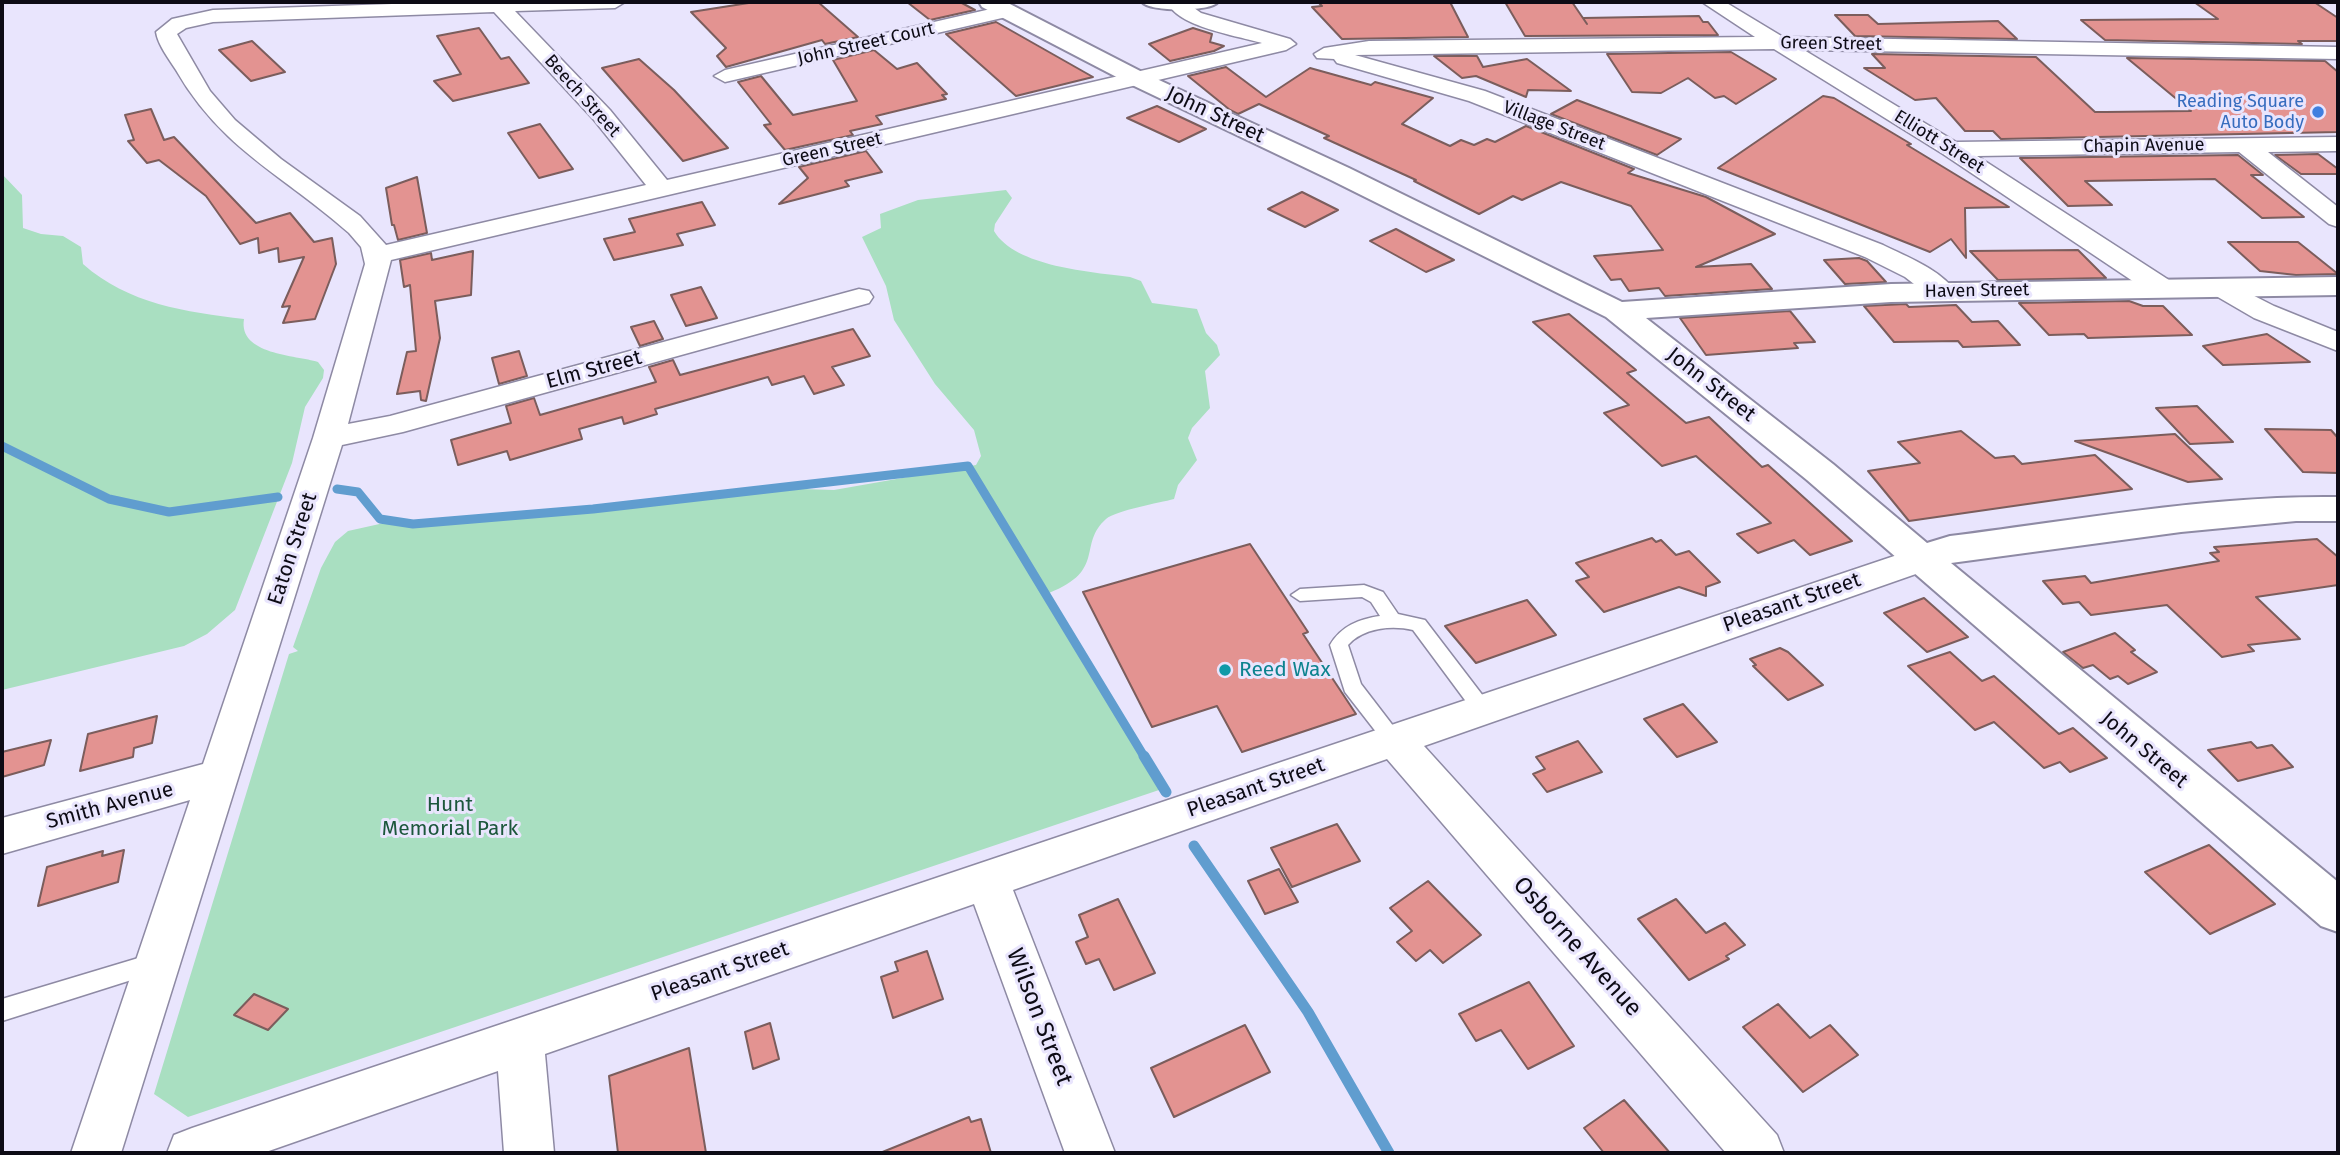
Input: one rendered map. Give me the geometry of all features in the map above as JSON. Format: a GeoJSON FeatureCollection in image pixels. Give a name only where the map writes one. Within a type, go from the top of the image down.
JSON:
{"type":"FeatureCollection","features":[{"type":"Feature","properties":{"kind":"street"},"geometry":{"type":"LineString","coordinates":[[377,256],[372,242],[343,214],[243,141],[211,107],[166,35],[179,23],[213,16],[615,2]]}},
{"type":"Feature","properties":{"kind":"street"},"geometry":{"type":"LineString","coordinates":[[1153,2],[1207,2]]}},
{"type":"Feature","properties":{"kind":"street","name":"Elliott Street"},"geometry":{"type":"LineString","coordinates":[[1712,2],[1951,149],[2162,288]]}},
{"type":"Feature","properties":{"kind":"street","name":"Village Street"},"geometry":{"type":"LineString","coordinates":[[1177,3],[1182,11],[1194,18],[1495,103],[1874,251],[1914,271],[1942,292]]}},
{"type":"Feature","properties":{"kind":"street","name":"Beech Street"},"geometry":{"type":"LineString","coordinates":[[499,6],[601,115],[662,190]]}},
{"type":"Feature","properties":{"kind":"street","name":"John Street Court"},"geometry":{"type":"LineString","coordinates":[[725,76],[999,7]]}},
{"type":"Feature","properties":{"kind":"street","name":"John Street"},"geometry":{"type":"LineString","coordinates":[[999,7],[1138,79],[1340,174],[1617,312],[1777,436],[2208,804],[2338,911]]}},
{"type":"Feature","properties":{"kind":"street","name":"Green Street"},"geometry":{"type":"LineString","coordinates":[[1324,54],[1369,47],[1781,43],[2338,52]]}},
{"type":"Feature","properties":{"kind":"street","name":"Green Street"},"geometry":{"type":"LineString","coordinates":[[377,256],[1286,44]]}},
{"type":"Feature","properties":{"kind":"street"},"geometry":{"type":"LineString","coordinates":[[2244,145],[2338,219]]}},
{"type":"Feature","properties":{"kind":"street","name":"Chapin Avenue"},"geometry":{"type":"LineString","coordinates":[[1951,149],[2338,145]]}},
{"type":"Feature","properties":{"kind":"street","name":"Eaton Street"},"geometry":{"type":"LineString","coordinates":[[96,1153],[329,438],[374,286],[377,256]]}},
{"type":"Feature","properties":{"kind":"street","name":"Haven Street"},"geometry":{"type":"LineString","coordinates":[[1617,312],[1824,296],[2338,286]]}},
{"type":"Feature","properties":{"kind":"street"},"geometry":{"type":"LineString","coordinates":[[2221,287],[2264,312],[2338,342]]}},
{"type":"Feature","properties":{"kind":"street","name":"Elm Street"},"geometry":{"type":"LineString","coordinates":[[329,438],[392,425],[859,297]]}},
{"type":"Feature","properties":{"kind":"street","name":"Pleasant Street"},"geometry":{"type":"LineString","coordinates":[[192,1153],[1956,548],[2181,520],[2334,512]]}},
{"type":"Feature","properties":{"kind":"street","name":"Osborne Avenue"},"geometry":{"type":"LineString","coordinates":[[1394,740],[1759,1153]]}},
{"type":"Feature","properties":{"kind":"street","name":"Smith Avenue"},"geometry":{"type":"LineString","coordinates":[[2,836],[218,776]]}},
{"type":"Feature","properties":{"kind":"street","name":"Wilson Street"},"geometry":{"type":"LineString","coordinates":[[987,880],[1090,1153]]}},
{"type":"Feature","properties":{"kind":"street"},"geometry":{"type":"LineString","coordinates":[[520,1041],[529,1153]]}},
{"type":"Feature","properties":{"kind":"lane"},"geometry":{"type":"LineString","coordinates":[[1300,595],[1354,590],[1369,592],[1377,597],[1392,619]]}},
{"type":"Feature","properties":{"kind":"lane"},"geometry":{"type":"LineString","coordinates":[[1394,740],[1352,687],[1339,645],[1340,639],[1349,633],[1392,619],[1409,621],[1423,628],[1483,710]]}},
{"type":"Feature","properties":{"kind":"lane"},"geometry":{"type":"LineString","coordinates":[[2,1010],[158,962]]}},
{"type":"Feature","properties":{"kind":"green space"},"geometry":{"type":"Polygon","coordinates":[[[2,174],[22,195],[23,228],[41,234],[63,236],[81,247],[83,264],[100,278],[159,304],[244,319],[245,331],[250,340],[259,347],[318,362],[324,370],[323,378],[305,407],[292,463],[235,610],[207,634],[184,646],[2,690],[2,174]]]}},
{"type":"Feature","properties":{"kind":"green space","name":"Hunt Memorial Park"},"geometry":{"type":"Polygon","coordinates":[[[1006,190],[1012,198],[995,224],[994,231],[1004,243],[1019,253],[1056,266],[1141,281],[1152,303],[1197,309],[1206,333],[1217,345],[1220,355],[1205,371],[1210,408],[1192,428],[1188,438],[1197,460],[1178,485],[1174,499],[1128,510],[1106,519],[1093,538],[1085,566],[1067,584],[1049,593],[1162,789],[188,1117],[154,1094],[289,654],[298,651],[293,647],[321,568],[335,542],[348,531],[393,521],[467,520],[626,504],[672,496],[768,488],[834,490],[976,465],[981,456],[974,430],[935,384],[894,320],[886,286],[862,237],[881,228],[880,214],[918,200],[1006,190]]]}},
{"type":"Feature","properties":{"kind":"building"},"geometry":{"type":"Polygon","coordinates":[[[755,2],[818,2],[858,37],[825,44],[822,40],[726,67],[717,56],[726,48],[691,12],[755,2]]]}},
{"type":"Feature","properties":{"kind":"building"},"geometry":{"type":"Polygon","coordinates":[[[907,2],[960,2],[975,10],[930,20],[907,2]]]}},
{"type":"Feature","properties":{"kind":"building"},"geometry":{"type":"Polygon","coordinates":[[[1318,2],[1450,2],[1468,37],[1342,39],[1312,7],[1322,6],[1318,2]]]}},
{"type":"Feature","properties":{"kind":"building"},"geometry":{"type":"Polygon","coordinates":[[[1505,2],[1572,2],[1587,24],[1583,18],[1699,16],[1703,22],[1708,22],[1718,35],[1525,36],[1505,2]]]}},
{"type":"Feature","properties":{"kind":"building"},"geometry":{"type":"Polygon","coordinates":[[[2194,2],[2314,2],[2338,18],[2338,41],[2298,41],[2302,44],[2105,40],[2081,20],[2218,19],[2194,2]]]}},
{"type":"Feature","properties":{"kind":"building"},"geometry":{"type":"Polygon","coordinates":[[[1835,15],[1868,15],[1878,24],[1998,21],[2017,39],[1855,36],[1835,15]]]}},
{"type":"Feature","properties":{"kind":"building"},"geometry":{"type":"Polygon","coordinates":[[[996,22],[1093,77],[1016,96],[946,34],[996,22]]]}},
{"type":"Feature","properties":{"kind":"building"},"geometry":{"type":"Polygon","coordinates":[[[479,28],[501,59],[509,57],[529,83],[453,101],[434,81],[461,74],[437,36],[479,28]]]}},
{"type":"Feature","properties":{"kind":"building"},"geometry":{"type":"Polygon","coordinates":[[[1193,28],[1212,34],[1210,42],[1224,46],[1214,51],[1170,61],[1149,44],[1193,28]]]}},
{"type":"Feature","properties":{"kind":"building"},"geometry":{"type":"Polygon","coordinates":[[[252,41],[285,72],[251,81],[219,50],[252,41]]]}},
{"type":"Feature","properties":{"kind":"building"},"geometry":{"type":"Polygon","coordinates":[[[874,50],[897,69],[917,63],[947,94],[942,95],[946,99],[876,116],[882,124],[850,131],[853,135],[785,150],[764,125],[771,124],[738,82],[761,76],[793,115],[857,101],[833,60],[874,50]]]}},
{"type":"Feature","properties":{"kind":"building"},"geometry":{"type":"Polygon","coordinates":[[[1731,52],[1776,79],[1736,104],[1724,96],[1715,98],[1688,78],[1661,93],[1632,92],[1607,54],[1731,52]]]}},
{"type":"Feature","properties":{"kind":"building"},"geometry":{"type":"Polygon","coordinates":[[[1872,54],[2036,57],[2095,112],[2191,111],[2127,58],[2325,61],[2338,72],[2338,132],[2001,139],[1993,131],[1965,131],[1936,98],[1915,100],[1864,68],[1885,68],[1872,54]]]}},
{"type":"Feature","properties":{"kind":"building"},"geometry":{"type":"Polygon","coordinates":[[[1434,56],[1477,56],[1483,67],[1527,59],[1571,91],[1528,90],[1526,97],[1476,76],[1462,78],[1434,56]]]}},
{"type":"Feature","properties":{"kind":"building"},"geometry":{"type":"Polygon","coordinates":[[[639,59],[674,90],[728,148],[683,161],[602,68],[639,59]]]}},
{"type":"Feature","properties":{"kind":"building"},"geometry":{"type":"Polygon","coordinates":[[[1226,67],[1266,97],[1310,68],[1371,85],[1375,82],[1433,98],[1402,124],[1450,146],[1461,140],[1474,145],[1487,139],[1495,142],[1526,126],[1634,169],[1628,173],[1706,197],[1775,234],[1696,267],[1751,264],[1772,289],[1665,296],[1659,288],[1629,291],[1621,279],[1611,280],[1594,256],[1663,250],[1631,206],[1561,182],[1522,200],[1513,196],[1479,214],[1414,181],[1416,180],[1324,138],[1329,136],[1259,104],[1238,114],[1188,76],[1226,67]]]}},
{"type":"Feature","properties":{"kind":"building"},"geometry":{"type":"Polygon","coordinates":[[[1823,96],[1834,98],[2009,207],[1965,208],[1966,258],[1951,239],[1930,252],[1718,168],[1823,96]]]}},
{"type":"Feature","properties":{"kind":"building"},"geometry":{"type":"Polygon","coordinates":[[[1577,100],[1681,139],[1657,155],[1551,114],[1577,100]]]}},
{"type":"Feature","properties":{"kind":"building"},"geometry":{"type":"Polygon","coordinates":[[[1157,106],[1206,129],[1179,142],[1127,118],[1157,106]]]}},
{"type":"Feature","properties":{"kind":"building"},"geometry":{"type":"Polygon","coordinates":[[[151,109],[164,140],[174,137],[256,223],[290,213],[314,242],[332,238],[336,264],[315,319],[283,323],[290,306],[282,307],[304,257],[279,262],[278,248],[259,253],[258,238],[240,244],[206,196],[159,160],[147,163],[128,141],[134,140],[125,115],[151,109]]]}},
{"type":"Feature","properties":{"kind":"building"},"geometry":{"type":"Polygon","coordinates":[[[540,124],[573,169],[539,178],[508,133],[540,124]]]}},
{"type":"Feature","properties":{"kind":"building"},"geometry":{"type":"Polygon","coordinates":[[[866,151],[882,172],[845,181],[849,186],[779,204],[808,178],[799,167],[866,151]]]}},
{"type":"Feature","properties":{"kind":"building"},"geometry":{"type":"Polygon","coordinates":[[[2318,154],[2338,169],[2338,174],[2301,174],[2275,155],[2318,154]]]}},
{"type":"Feature","properties":{"kind":"building"},"geometry":{"type":"Polygon","coordinates":[[[2238,155],[2263,175],[2251,175],[2304,217],[2262,218],[2215,179],[2085,181],[2112,205],[2068,206],[2020,158],[2238,155]]]}},
{"type":"Feature","properties":{"kind":"building"},"geometry":{"type":"Polygon","coordinates":[[[417,177],[427,233],[398,240],[392,225],[386,188],[417,177]]]}},
{"type":"Feature","properties":{"kind":"building"},"geometry":{"type":"Polygon","coordinates":[[[1302,192],[1338,210],[1305,227],[1268,209],[1302,192]]]}},
{"type":"Feature","properties":{"kind":"building"},"geometry":{"type":"Polygon","coordinates":[[[702,202],[715,225],[677,234],[683,245],[614,260],[604,239],[635,232],[629,219],[702,202]]]}},
{"type":"Feature","properties":{"kind":"building"},"geometry":{"type":"Polygon","coordinates":[[[1396,229],[1454,260],[1426,272],[1370,241],[1396,229]]]}},
{"type":"Feature","properties":{"kind":"building"},"geometry":{"type":"Polygon","coordinates":[[[2228,242],[2298,242],[2338,274],[2296,275],[2260,271],[2228,242]]]}},
{"type":"Feature","properties":{"kind":"building"},"geometry":{"type":"Polygon","coordinates":[[[2078,250],[2106,278],[1998,280],[1970,251],[2078,250]]]}},
{"type":"Feature","properties":{"kind":"building"},"geometry":{"type":"Polygon","coordinates":[[[473,251],[471,295],[435,301],[440,338],[426,401],[421,400],[420,391],[397,394],[407,352],[416,351],[410,285],[404,287],[400,260],[431,253],[432,260],[473,251]]]}},
{"type":"Feature","properties":{"kind":"building"},"geometry":{"type":"Polygon","coordinates":[[[1859,258],[1867,261],[1886,282],[1845,284],[1824,260],[1859,258]]]}},
{"type":"Feature","properties":{"kind":"building"},"geometry":{"type":"Polygon","coordinates":[[[701,287],[717,318],[686,326],[671,295],[701,287]]]}},
{"type":"Feature","properties":{"kind":"building"},"geometry":{"type":"Polygon","coordinates":[[[2129,301],[2143,306],[2163,306],[2192,335],[2088,338],[2084,334],[2049,335],[2019,303],[2129,301]]]}},
{"type":"Feature","properties":{"kind":"building"},"geometry":{"type":"Polygon","coordinates":[[[1906,304],[1909,307],[1956,305],[1972,322],[1998,321],[2020,345],[1963,347],[1958,341],[1894,342],[1864,306],[1906,304]]]}},
{"type":"Feature","properties":{"kind":"building"},"geometry":{"type":"Polygon","coordinates":[[[1790,311],[1815,342],[1794,343],[1798,348],[1706,355],[1680,318],[1790,311]]]}},
{"type":"Feature","properties":{"kind":"building"},"geometry":{"type":"Polygon","coordinates":[[[1569,314],[1636,370],[1627,373],[1686,423],[1709,417],[1762,467],[1768,465],[1852,541],[1810,555],[1794,540],[1758,553],[1737,534],[1771,523],[1696,456],[1662,466],[1604,413],[1629,405],[1533,322],[1569,314]]]}},
{"type":"Feature","properties":{"kind":"building"},"geometry":{"type":"Polygon","coordinates":[[[654,321],[663,339],[640,346],[631,327],[654,321]]]}},
{"type":"Feature","properties":{"kind":"building"},"geometry":{"type":"Polygon","coordinates":[[[853,329],[870,356],[832,367],[844,385],[814,394],[804,376],[772,385],[768,377],[655,409],[657,414],[624,424],[622,417],[579,429],[582,439],[510,460],[507,451],[458,465],[451,440],[511,423],[506,406],[534,398],[540,415],[656,382],[649,367],[673,360],[680,375],[853,329]]]}},
{"type":"Feature","properties":{"kind":"building"},"geometry":{"type":"Polygon","coordinates":[[[2267,334],[2310,362],[2223,365],[2203,346],[2267,334]]]}},
{"type":"Feature","properties":{"kind":"building"},"geometry":{"type":"Polygon","coordinates":[[[519,351],[527,376],[499,384],[492,358],[519,351]]]}},
{"type":"Feature","properties":{"kind":"building"},"geometry":{"type":"Polygon","coordinates":[[[2197,406],[2233,442],[2190,444],[2156,408],[2197,406]]]}},
{"type":"Feature","properties":{"kind":"building"},"geometry":{"type":"Polygon","coordinates":[[[2265,429],[2331,430],[2338,438],[2338,473],[2303,472],[2265,429]]]}},
{"type":"Feature","properties":{"kind":"building"},"geometry":{"type":"Polygon","coordinates":[[[1961,431],[1995,458],[2014,456],[2022,464],[2095,455],[2132,489],[1909,521],[1868,471],[1920,463],[1898,442],[1961,431]]]}},
{"type":"Feature","properties":{"kind":"building"},"geometry":{"type":"Polygon","coordinates":[[[2175,434],[2222,479],[2188,482],[2075,441],[2175,434]]]}},
{"type":"Feature","properties":{"kind":"building"},"geometry":{"type":"Polygon","coordinates":[[[1652,538],[1656,542],[1661,540],[1676,555],[1689,551],[1720,582],[1706,587],[1706,596],[1679,587],[1604,612],[1576,581],[1589,577],[1576,563],[1652,538]]]}},
{"type":"Feature","properties":{"kind":"building"},"geometry":{"type":"Polygon","coordinates":[[[2317,539],[2338,557],[2338,585],[2256,597],[2300,639],[2248,645],[2254,651],[2222,657],[2167,605],[2091,615],[2079,602],[2063,604],[2043,581],[2085,576],[2091,583],[2219,561],[2210,553],[2219,552],[2214,547],[2317,539]]]}},
{"type":"Feature","properties":{"kind":"building","name":"Reed Wax"},"geometry":{"type":"Polygon","coordinates":[[[1250,544],[1308,632],[1303,634],[1356,714],[1242,752],[1217,706],[1152,727],[1083,592],[1250,544]]]}},
{"type":"Feature","properties":{"kind":"building"},"geometry":{"type":"Polygon","coordinates":[[[1924,598],[1968,637],[1927,652],[1884,613],[1924,598]]]}},
{"type":"Feature","properties":{"kind":"building"},"geometry":{"type":"Polygon","coordinates":[[[1527,600],[1556,635],[1476,663],[1445,626],[1527,600]]]}},
{"type":"Feature","properties":{"kind":"building"},"geometry":{"type":"Polygon","coordinates":[[[2115,633],[2135,650],[2131,652],[2157,672],[2128,684],[2118,676],[2110,679],[2093,665],[2083,668],[2063,652],[2115,633]]]}},
{"type":"Feature","properties":{"kind":"building"},"geometry":{"type":"Polygon","coordinates":[[[1780,648],[1788,652],[1823,685],[1788,700],[1753,666],[1756,665],[1750,659],[1780,648]]]}},
{"type":"Feature","properties":{"kind":"building"},"geometry":{"type":"Polygon","coordinates":[[[1950,652],[1982,681],[1994,676],[2059,734],[2073,728],[2107,758],[2070,772],[2060,762],[2044,768],[1994,722],[1975,730],[1908,666],[1950,652]]]}},
{"type":"Feature","properties":{"kind":"building"},"geometry":{"type":"Polygon","coordinates":[[[1683,704],[1717,742],[1677,757],[1644,719],[1683,704]]]}},
{"type":"Feature","properties":{"kind":"building"},"geometry":{"type":"Polygon","coordinates":[[[157,716],[152,743],[134,748],[133,757],[80,771],[88,734],[157,716]]]}},
{"type":"Feature","properties":{"kind":"building"},"geometry":{"type":"Polygon","coordinates":[[[51,740],[44,765],[2,777],[2,752],[51,740]]]}},
{"type":"Feature","properties":{"kind":"building"},"geometry":{"type":"Polygon","coordinates":[[[1578,741],[1602,772],[1547,792],[1533,774],[1545,769],[1536,757],[1578,741]]]}},
{"type":"Feature","properties":{"kind":"building"},"geometry":{"type":"Polygon","coordinates":[[[2251,742],[2257,748],[2272,745],[2293,767],[2238,781],[2208,750],[2251,742]]]}},
{"type":"Feature","properties":{"kind":"building"},"geometry":{"type":"Polygon","coordinates":[[[1337,824],[1360,861],[1292,887],[1271,848],[1337,824]]]}},
{"type":"Feature","properties":{"kind":"building"},"geometry":{"type":"Polygon","coordinates":[[[2209,845],[2275,904],[2210,934],[2145,872],[2209,845]]]}},
{"type":"Feature","properties":{"kind":"building"},"geometry":{"type":"Polygon","coordinates":[[[124,850],[118,882],[38,906],[47,867],[103,851],[102,856],[124,850]]]}},
{"type":"Feature","properties":{"kind":"building"},"geometry":{"type":"Polygon","coordinates":[[[1279,869],[1298,902],[1265,914],[1248,881],[1279,869]]]}},
{"type":"Feature","properties":{"kind":"building"},"geometry":{"type":"Polygon","coordinates":[[[1428,881],[1481,935],[1443,963],[1430,950],[1416,961],[1397,942],[1412,931],[1390,908],[1428,881]]]}},
{"type":"Feature","properties":{"kind":"building"},"geometry":{"type":"Polygon","coordinates":[[[1118,899],[1155,973],[1114,990],[1099,959],[1086,964],[1076,942],[1088,937],[1079,915],[1118,899]]]}},
{"type":"Feature","properties":{"kind":"building"},"geometry":{"type":"Polygon","coordinates":[[[1676,899],[1706,933],[1725,923],[1745,945],[1726,956],[1729,959],[1689,980],[1638,919],[1676,899]]]}},
{"type":"Feature","properties":{"kind":"building"},"geometry":{"type":"Polygon","coordinates":[[[927,951],[943,999],[893,1018],[881,977],[898,971],[895,962],[927,951]]]}},
{"type":"Feature","properties":{"kind":"building"},"geometry":{"type":"Polygon","coordinates":[[[1529,982],[1574,1046],[1528,1069],[1501,1030],[1476,1041],[1459,1014],[1529,982]]]}},
{"type":"Feature","properties":{"kind":"building"},"geometry":{"type":"Polygon","coordinates":[[[254,994],[288,1009],[268,1030],[234,1015],[254,994]]]}},
{"type":"Feature","properties":{"kind":"building"},"geometry":{"type":"Polygon","coordinates":[[[1778,1004],[1810,1038],[1830,1025],[1858,1055],[1803,1092],[1743,1027],[1778,1004]]]}},
{"type":"Feature","properties":{"kind":"building"},"geometry":{"type":"Polygon","coordinates":[[[770,1023],[779,1059],[753,1069],[745,1032],[770,1023]]]}},
{"type":"Feature","properties":{"kind":"building"},"geometry":{"type":"Polygon","coordinates":[[[1245,1025],[1270,1072],[1174,1117],[1151,1068],[1245,1025]]]}},
{"type":"Feature","properties":{"kind":"building"},"geometry":{"type":"Polygon","coordinates":[[[689,1048],[706,1153],[618,1153],[609,1076],[689,1048]]]}},
{"type":"Feature","properties":{"kind":"building"},"geometry":{"type":"Polygon","coordinates":[[[1624,1100],[1670,1153],[1604,1153],[1584,1128],[1624,1100]]]}},
{"type":"Feature","properties":{"kind":"building"},"geometry":{"type":"Polygon","coordinates":[[[969,1117],[971,1122],[981,1119],[991,1153],[880,1153],[969,1117]]]}},
{"type":"Feature","properties":{"kind":"waterway"},"geometry":{"type":"LineString","coordinates":[[2,446],[109,499],[169,512],[278,497]]}},
{"type":"Feature","properties":{"kind":"waterway"},"geometry":{"type":"LineString","coordinates":[[337,489],[358,492],[380,519],[413,524],[593,509],[968,466],[1145,758]]}},
{"type":"Feature","properties":{"kind":"waterway"},"geometry":{"type":"LineString","coordinates":[[1144,756],[1166,792]]}},
{"type":"Feature","properties":{"kind":"waterway"},"geometry":{"type":"LineString","coordinates":[[1194,846],[1308,1012],[1389,1153]]}},
{"type":"Feature","properties":{"kind":"place","name":"Reading Square Auto Body"},"geometry":{"type":"Point","coordinates":[2318,112]}},
{"type":"Feature","properties":{"kind":"place","name":"Reed Wax"},"geometry":{"type":"Point","coordinates":[1225,670]}}]}
